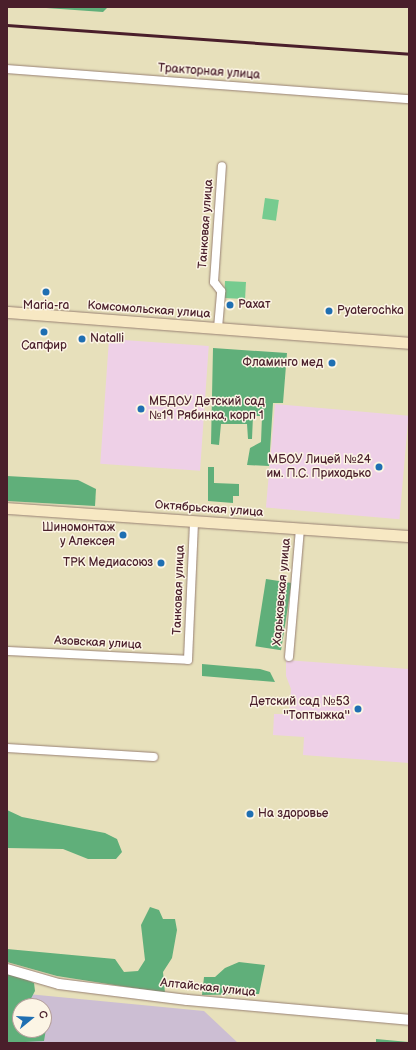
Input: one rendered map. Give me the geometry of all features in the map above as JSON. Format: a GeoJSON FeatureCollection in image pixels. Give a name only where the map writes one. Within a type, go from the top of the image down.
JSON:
{"type":"FeatureCollection","features":[{"type":"Feature","properties":{"kind":"main road","name":"Комсомольская улица"},"geometry":{"type":"LineString","coordinates":[[7,312],[409,343]]}},
{"type":"Feature","properties":{"kind":"main road","name":"Октябрьская улица"},"geometry":{"type":"LineString","coordinates":[[7,508],[409,536]]}},
{"type":"Feature","properties":{"kind":"street","name":"Тракторная улица"},"geometry":{"type":"LineString","coordinates":[[7,69],[409,99]]}},
{"type":"Feature","properties":{"kind":"street","name":"Танковая улица"},"geometry":{"type":"LineString","coordinates":[[218,328],[221,291],[214,282],[222,166]]}},
{"type":"Feature","properties":{"kind":"street","name":"Танковая улица"},"geometry":{"type":"LineString","coordinates":[[188,660],[194,521]]}},
{"type":"Feature","properties":{"kind":"street","name":"Харьковская улица"},"geometry":{"type":"LineString","coordinates":[[289,657],[300,528]]}},
{"type":"Feature","properties":{"kind":"street","name":"Азовская улица"},"geometry":{"type":"LineString","coordinates":[[7,651],[188,660]]}},
{"type":"Feature","properties":{"kind":"street"},"geometry":{"type":"LineString","coordinates":[[7,748],[154,757]]}},
{"type":"Feature","properties":{"kind":"street","name":"Алтайская улица"},"geometry":{"type":"LineString","coordinates":[[7,968],[59,984],[187,1000],[409,1020]]}},
{"type":"Feature","properties":{"kind":"shaded area"},"geometry":{"type":"Polygon","coordinates":[[[109,339],[209,346],[200,471],[100,464],[109,339]]]}},
{"type":"Feature","properties":{"kind":"shaded area"},"geometry":{"type":"Polygon","coordinates":[[[275,404],[408,416],[399,519],[266,508],[275,404]]]}},
{"type":"Feature","properties":{"kind":"shaded area"},"geometry":{"type":"Polygon","coordinates":[[[286,660],[409,669],[409,763],[303,755],[304,737],[273,735],[274,714],[289,714],[291,689],[286,676],[286,660]]]}},
{"type":"Feature","properties":{"kind":"shaded area"},"geometry":{"type":"Polygon","coordinates":[[[7,992],[204,1011],[238,1043],[7,1043],[7,992]]]}},
{"type":"Feature","properties":{"kind":"green space"},"geometry":{"type":"Polygon","coordinates":[[[32,7],[108,7],[103,12],[32,7]]]}},
{"type":"Feature","properties":{"kind":"green space"},"geometry":{"type":"Polygon","coordinates":[[[265,198],[279,200],[276,221],[262,219],[265,198]]]}},
{"type":"Feature","properties":{"kind":"green space"},"geometry":{"type":"Polygon","coordinates":[[[225,281],[246,282],[245,299],[224,298],[225,281]]]}},
{"type":"Feature","properties":{"kind":"green space"},"geometry":{"type":"Polygon","coordinates":[[[213,348],[287,353],[283,403],[273,403],[269,466],[247,465],[250,448],[261,442],[262,416],[253,416],[252,439],[248,439],[247,424],[221,424],[219,445],[211,444],[213,348]]]}},
{"type":"Feature","properties":{"kind":"green space"},"geometry":{"type":"Polygon","coordinates":[[[208,467],[214,467],[214,483],[239,484],[239,496],[233,496],[233,503],[208,501],[208,467]]]}},
{"type":"Feature","properties":{"kind":"green space"},"geometry":{"type":"Polygon","coordinates":[[[7,476],[78,480],[96,489],[95,506],[7,501],[7,476]]]}},
{"type":"Feature","properties":{"kind":"green space"},"geometry":{"type":"Polygon","coordinates":[[[266,579],[292,583],[281,650],[255,646],[266,579]]]}},
{"type":"Feature","properties":{"kind":"green space"},"geometry":{"type":"Polygon","coordinates":[[[202,664],[260,669],[270,672],[275,682],[202,676],[202,664]]]}},
{"type":"Feature","properties":{"kind":"green space"},"geometry":{"type":"Polygon","coordinates":[[[7,810],[22,817],[105,833],[117,839],[122,852],[116,859],[88,859],[63,849],[7,848],[7,810]]]}},
{"type":"Feature","properties":{"kind":"green space"},"geometry":{"type":"Polygon","coordinates":[[[150,907],[159,910],[163,919],[175,919],[177,930],[172,958],[163,972],[165,993],[57,976],[7,962],[7,949],[115,959],[124,972],[138,971],[145,960],[141,925],[150,907]]]}},
{"type":"Feature","properties":{"kind":"green space"},"geometry":{"type":"Polygon","coordinates":[[[239,962],[265,965],[259,994],[202,995],[204,977],[215,977],[225,968],[239,962]]]}},
{"type":"Feature","properties":{"kind":"green space"},"geometry":{"type":"Polygon","coordinates":[[[7,971],[34,983],[35,991],[31,998],[12,998],[12,1038],[44,1038],[44,1041],[7,1043],[7,971]]]}},
{"type":"Feature","properties":{"kind":"green space"},"geometry":{"type":"Polygon","coordinates":[[[376,1039],[409,1042],[409,1043],[376,1043],[376,1039]]]}},
{"type":"Feature","properties":{"kind":"railway"},"geometry":{"type":"LineString","coordinates":[[7,25],[409,54]]}},
{"type":"Feature","properties":{"kind":"place","name":"Maria-ra"},"geometry":{"type":"Point","coordinates":[46,292]}},
{"type":"Feature","properties":{"kind":"place","name":"Рахат"},"geometry":{"type":"Point","coordinates":[230,305]}},
{"type":"Feature","properties":{"kind":"place","name":"Pyaterochka"},"geometry":{"type":"Point","coordinates":[329,311]}},
{"type":"Feature","properties":{"kind":"place","name":"Сапфир"},"geometry":{"type":"Point","coordinates":[44,332]}},
{"type":"Feature","properties":{"kind":"place","name":"Natalli"},"geometry":{"type":"Point","coordinates":[82,339]}},
{"type":"Feature","properties":{"kind":"place","name":"Фламинго мед"},"geometry":{"type":"Point","coordinates":[332,363]}},
{"type":"Feature","properties":{"kind":"place","name":"МБДОУ Детский сад №19 Рябинка, корп 1"},"geometry":{"type":"Point","coordinates":[141,409]}},
{"type":"Feature","properties":{"kind":"place","name":"МБОУ Лицей №24 им. П.С. Приходько"},"geometry":{"type":"Point","coordinates":[379,467]}},
{"type":"Feature","properties":{"kind":"place","name":"Шиномонтаж у Алексея"},"geometry":{"type":"Point","coordinates":[123,535]}},
{"type":"Feature","properties":{"kind":"place","name":"ТРК Медиасоюз"},"geometry":{"type":"Point","coordinates":[161,563]}},
{"type":"Feature","properties":{"kind":"place","name":"Детский сад №53 ''Топтыжка''"},"geometry":{"type":"Point","coordinates":[358,709]}},
{"type":"Feature","properties":{"kind":"place","name":"На здоровье"},"geometry":{"type":"Point","coordinates":[250,814]}}]}
